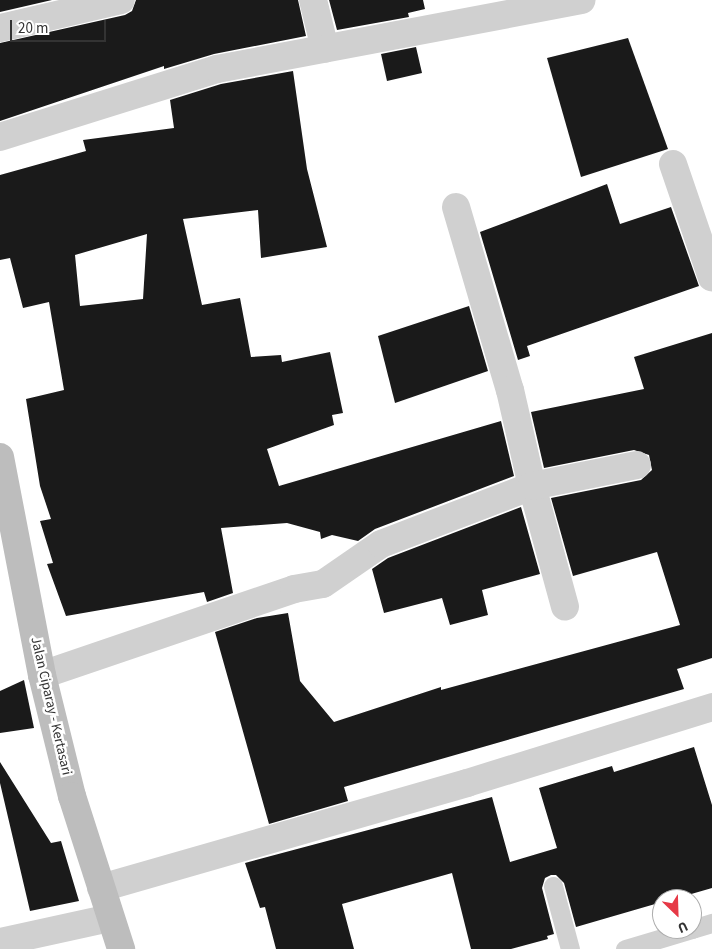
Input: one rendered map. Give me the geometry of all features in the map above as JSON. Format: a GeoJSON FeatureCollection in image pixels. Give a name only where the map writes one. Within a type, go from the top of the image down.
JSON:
{"type":"FeatureCollection","features":[{"type":"Feature","properties":{"kind":"main road","name":"Jalan Ciparay - Kertasari"},"geometry":{"type":"LineString","coordinates":[[0,457],[42,675],[72,796],[121,949]]}},
{"type":"Feature","properties":{"kind":"street"},"geometry":{"type":"LineString","coordinates":[[0,28],[121,0]]}},
{"type":"Feature","properties":{"kind":"street"},"geometry":{"type":"LineString","coordinates":[[313,0],[325,49]]}},
{"type":"Feature","properties":{"kind":"street"},"geometry":{"type":"LineString","coordinates":[[0,137],[192,76],[582,0]]}},
{"type":"Feature","properties":{"kind":"street"},"geometry":{"type":"LineString","coordinates":[[673,164],[712,278]]}},
{"type":"Feature","properties":{"kind":"street"},"geometry":{"type":"LineString","coordinates":[[456,207],[510,390],[532,486],[565,607]]}},
{"type":"Feature","properties":{"kind":"street"},"geometry":{"type":"LineString","coordinates":[[42,675],[294,589],[323,584],[381,544],[532,486],[637,464]]}},
{"type":"Feature","properties":{"kind":"street"},"geometry":{"type":"LineString","coordinates":[[101,888],[467,783],[712,707]]}},
{"type":"Feature","properties":{"kind":"street"},"geometry":{"type":"LineString","coordinates":[[0,942],[110,918]]}},
{"type":"Feature","properties":{"kind":"lane"},"geometry":{"type":"LineString","coordinates":[[554,886],[570,949]]}},
{"type":"Feature","properties":{"kind":"lane"},"geometry":{"type":"LineString","coordinates":[[625,949],[658,939]]}},
{"type":"Feature","properties":{"kind":"building"},"geometry":{"type":"Polygon","coordinates":[[[0,0],[52,0],[0,12],[0,0]]]}},
{"type":"Feature","properties":{"kind":"building"},"geometry":{"type":"Polygon","coordinates":[[[136,0],[298,0],[306,36],[214,54],[164,69],[164,66],[0,121],[0,43],[125,15],[132,11],[136,0]]]}},
{"type":"Feature","properties":{"kind":"building"},"geometry":{"type":"Polygon","coordinates":[[[329,0],[423,0],[425,9],[408,13],[409,17],[337,30],[329,0]]]}},
{"type":"Feature","properties":{"kind":"building"},"geometry":{"type":"Polygon","coordinates":[[[628,38],[668,149],[581,177],[547,58],[628,38]]]}},
{"type":"Feature","properties":{"kind":"building"},"geometry":{"type":"Polygon","coordinates":[[[416,47],[422,73],[387,81],[381,54],[416,47]]]}},
{"type":"Feature","properties":{"kind":"building"},"geometry":{"type":"Polygon","coordinates":[[[293,71],[307,169],[327,247],[261,258],[258,210],[183,219],[202,305],[240,298],[251,357],[281,355],[282,362],[330,352],[343,413],[332,415],[334,425],[267,449],[279,486],[501,421],[514,476],[375,529],[358,541],[332,535],[321,539],[320,532],[287,523],[221,528],[233,593],[207,602],[204,592],[66,616],[47,564],[53,563],[40,521],[51,519],[40,486],[26,399],[64,390],[49,302],[23,308],[10,258],[0,260],[0,175],[86,151],[83,140],[174,128],[170,100],[221,84],[293,71]],[[147,234],[75,255],[80,306],[143,299],[147,234]]]}},
{"type":"Feature","properties":{"kind":"building"},"geometry":{"type":"Polygon","coordinates":[[[607,184],[620,224],[671,207],[699,286],[527,346],[530,356],[518,360],[480,232],[607,184]]]}},
{"type":"Feature","properties":{"kind":"building"},"geometry":{"type":"Polygon","coordinates":[[[469,306],[488,371],[395,403],[378,336],[469,306]]]}},
{"type":"Feature","properties":{"kind":"building"},"geometry":{"type":"Polygon","coordinates":[[[712,333],[712,658],[677,669],[684,689],[344,787],[348,801],[269,824],[215,632],[257,618],[288,613],[300,681],[334,722],[441,687],[441,690],[680,625],[657,552],[573,576],[551,498],[641,480],[652,470],[649,455],[634,450],[544,468],[531,412],[644,389],[634,357],[712,333]]]}},
{"type":"Feature","properties":{"kind":"building"},"geometry":{"type":"Polygon","coordinates":[[[521,507],[540,574],[482,590],[488,615],[450,625],[442,598],[384,613],[372,569],[388,558],[521,507]]]}},
{"type":"Feature","properties":{"kind":"building"},"geometry":{"type":"Polygon","coordinates":[[[24,680],[34,728],[0,733],[0,691],[24,680]]]}},
{"type":"Feature","properties":{"kind":"building"},"geometry":{"type":"Polygon","coordinates":[[[694,747],[712,805],[712,888],[702,891],[702,889],[652,889],[652,905],[576,927],[564,883],[556,875],[551,875],[545,878],[542,888],[554,934],[547,936],[548,939],[511,949],[471,949],[452,873],[342,904],[354,949],[276,949],[265,907],[260,908],[245,863],[492,797],[510,862],[557,848],[539,788],[612,766],[614,772],[694,747]]]}},
{"type":"Feature","properties":{"kind":"building"},"geometry":{"type":"Polygon","coordinates":[[[0,762],[51,843],[61,841],[79,901],[30,911],[0,783],[0,762]]]}}]}
